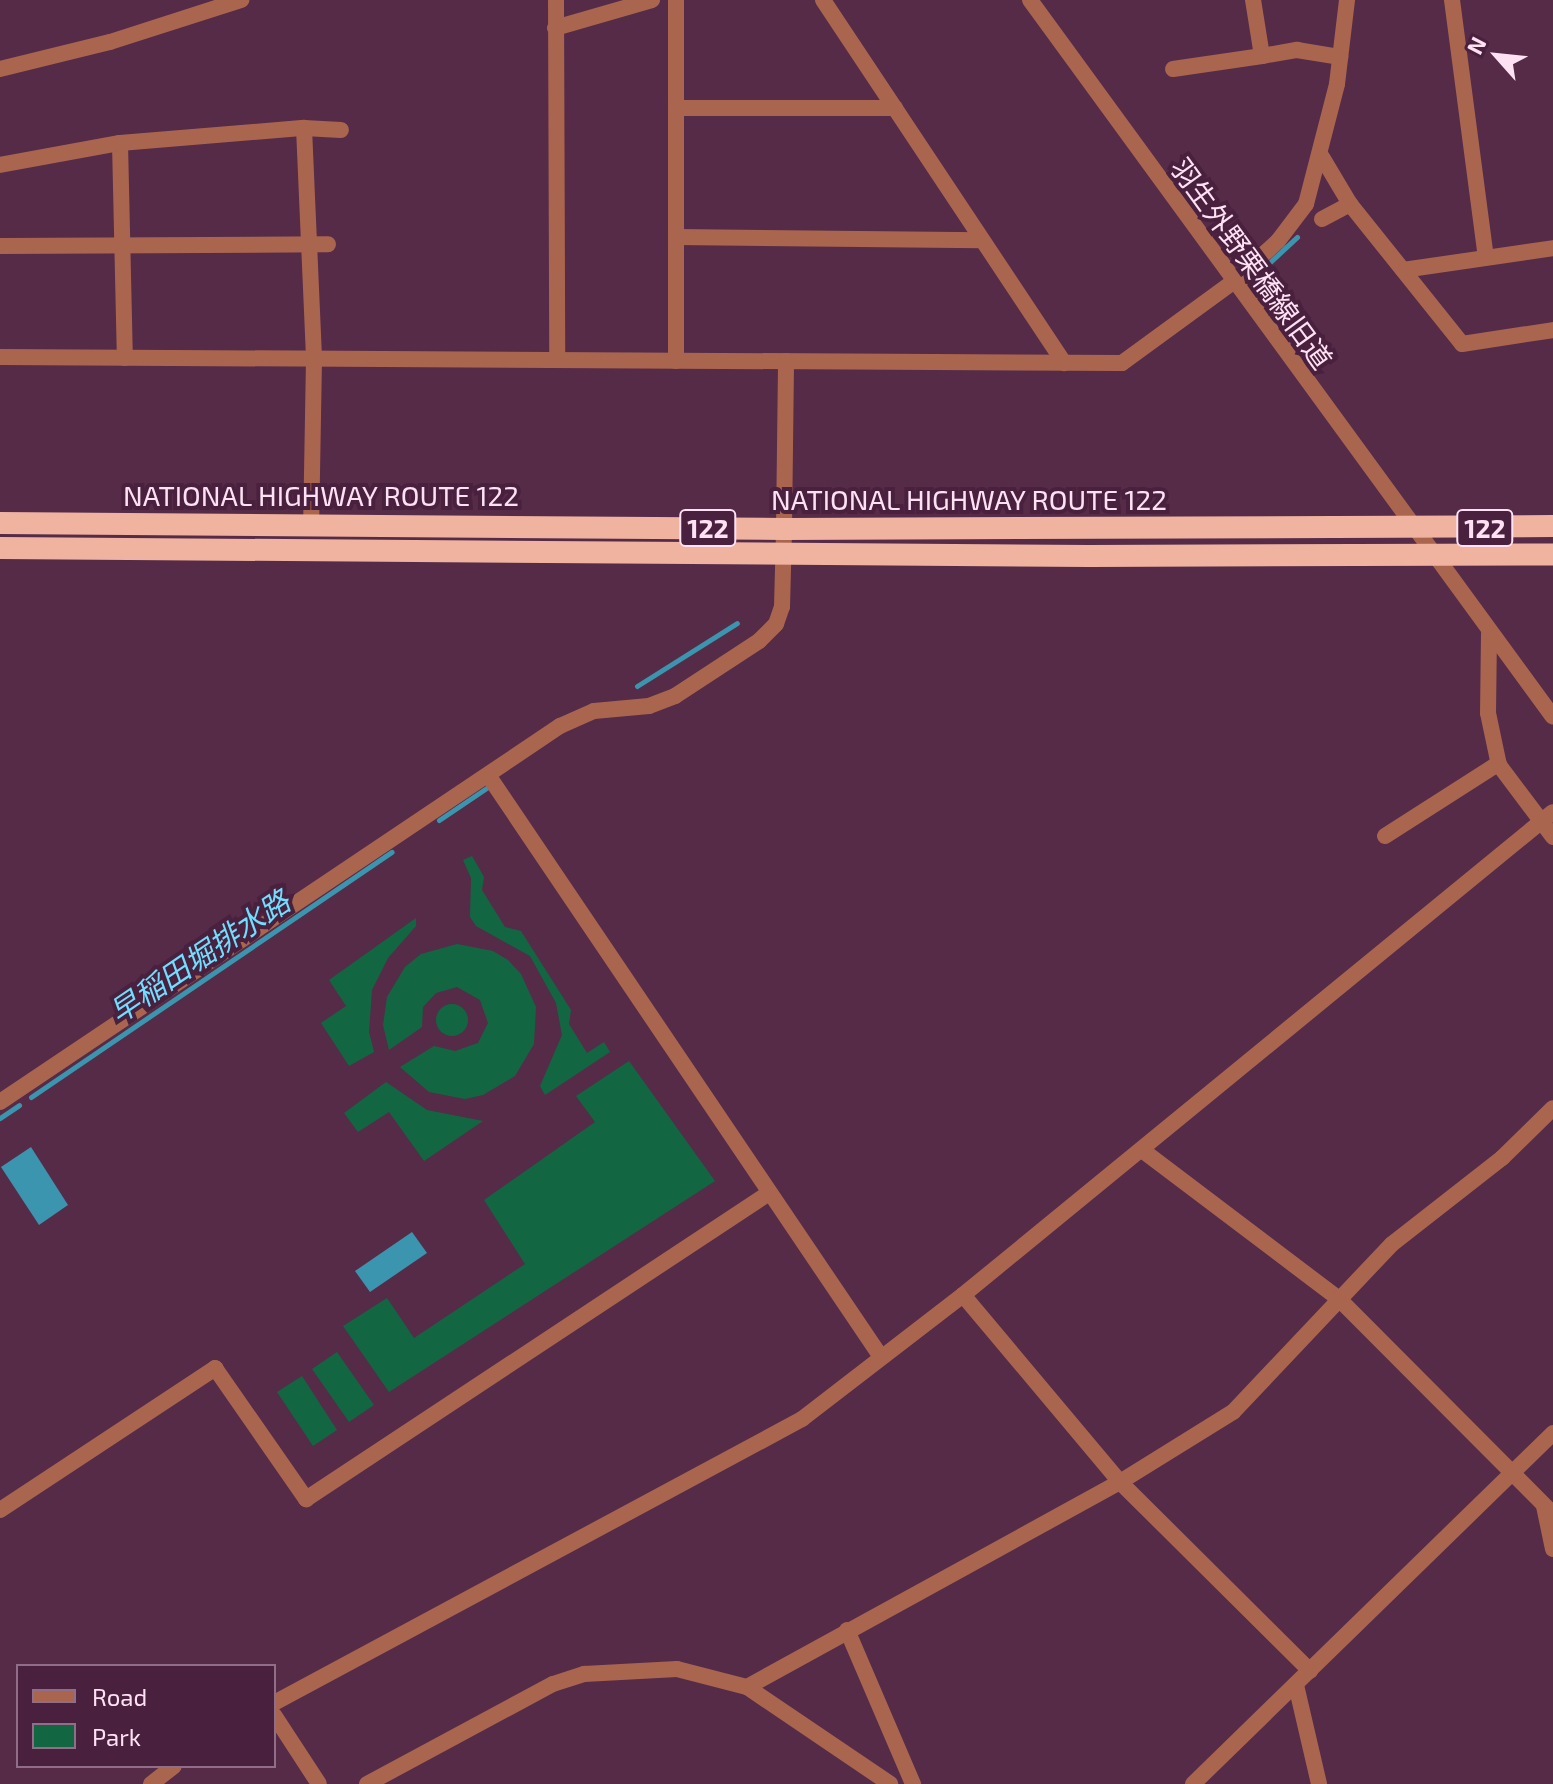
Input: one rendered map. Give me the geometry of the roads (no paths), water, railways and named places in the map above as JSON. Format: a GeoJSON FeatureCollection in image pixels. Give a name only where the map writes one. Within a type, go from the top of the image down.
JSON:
{"type":"FeatureCollection","features":[{"type":"Feature","properties":{"kind":"highway","name":"NATIONAL HIGHWAY ROUTE 122"},"geometry":{"type":"LineString","coordinates":[[0,523],[784,529],[1416,530],[1553,526]]}},
{"type":"Feature","properties":{"kind":"highway","name":"NATIONAL HIGHWAY ROUTE 122"},"geometry":{"type":"LineString","coordinates":[[0,548],[1432,557],[1553,554]]}},
{"type":"Feature","properties":{"kind":"street"},"geometry":{"type":"LineString","coordinates":[[0,69],[110,42],[241,0]]}},
{"type":"Feature","properties":{"kind":"street"},"geometry":{"type":"LineString","coordinates":[[556,0],[557,360]]}},
{"type":"Feature","properties":{"kind":"street"},"geometry":{"type":"LineString","coordinates":[[555,28],[652,0]]}},
{"type":"Feature","properties":{"kind":"street"},"geometry":{"type":"LineString","coordinates":[[676,0],[676,361]]}},
{"type":"Feature","properties":{"kind":"street"},"geometry":{"type":"LineString","coordinates":[[823,0],[1064,363]]}},
{"type":"Feature","properties":{"kind":"street","name":"羽生外野栗橋線旧道"},"geometry":{"type":"LineString","coordinates":[[1030,0],[1416,530],[1432,557],[1553,717]]}},
{"type":"Feature","properties":{"kind":"street"},"geometry":{"type":"LineString","coordinates":[[1253,0],[1262,56]]}},
{"type":"Feature","properties":{"kind":"street"},"geometry":{"type":"LineString","coordinates":[[0,357],[1122,363],[1233,282],[1278,241],[1306,204],[1322,157],[1347,0]]}},
{"type":"Feature","properties":{"kind":"street"},"geometry":{"type":"LineString","coordinates":[[1452,0],[1486,257]]}},
{"type":"Feature","properties":{"kind":"street"},"geometry":{"type":"LineString","coordinates":[[1173,69],[1297,50],[1340,57]]}},
{"type":"Feature","properties":{"kind":"street"},"geometry":{"type":"LineString","coordinates":[[676,108],[895,108]]}},
{"type":"Feature","properties":{"kind":"street"},"geometry":{"type":"LineString","coordinates":[[304,128],[314,359],[311,525]]}},
{"type":"Feature","properties":{"kind":"street"},"geometry":{"type":"LineString","coordinates":[[0,165],[120,143],[304,128],[341,130]]}},
{"type":"Feature","properties":{"kind":"street"},"geometry":{"type":"LineString","coordinates":[[120,143],[125,358]]}},
{"type":"Feature","properties":{"kind":"street"},"geometry":{"type":"LineString","coordinates":[[1322,157],[1350,204],[1462,344],[1553,330]]}},
{"type":"Feature","properties":{"kind":"street"},"geometry":{"type":"LineString","coordinates":[[1322,219],[1350,204]]}},
{"type":"Feature","properties":{"kind":"street"},"geometry":{"type":"LineString","coordinates":[[676,237],[982,240]]}},
{"type":"Feature","properties":{"kind":"street"},"geometry":{"type":"LineString","coordinates":[[0,246],[328,244]]}},
{"type":"Feature","properties":{"kind":"street"},"geometry":{"type":"LineString","coordinates":[[1403,270],[1553,248]]}},
{"type":"Feature","properties":{"kind":"street"},"geometry":{"type":"LineString","coordinates":[[0,1102],[578,716],[649,706],[675,696],[759,641],[776,624],[782,607],[786,361]]}},
{"type":"Feature","properties":{"kind":"street"},"geometry":{"type":"LineString","coordinates":[[1489,633],[1488,713],[1499,763],[1548,817],[1553,837]]}},
{"type":"Feature","properties":{"kind":"street"},"geometry":{"type":"LineString","coordinates":[[1385,836],[1499,763]]}},
{"type":"Feature","properties":{"kind":"street"},"geometry":{"type":"LineString","coordinates":[[488,775],[881,1357]]}},
{"type":"Feature","properties":{"kind":"street"},"geometry":{"type":"LineString","coordinates":[[276,1702],[802,1419],[963,1295],[1548,817]]}},
{"type":"Feature","properties":{"kind":"street"},"geometry":{"type":"LineString","coordinates":[[747,1687],[1120,1482],[1233,1412],[1392,1244],[1502,1158],[1553,1108]]}},
{"type":"Feature","properties":{"kind":"street"},"geometry":{"type":"LineString","coordinates":[[1142,1150],[1338,1298],[1548,1510],[1553,1549]]}},
{"type":"Feature","properties":{"kind":"street"},"geometry":{"type":"LineString","coordinates":[[0,1510],[215,1368],[306,1499],[769,1193]]}},
{"type":"Feature","properties":{"kind":"street"},"geometry":{"type":"LineString","coordinates":[[963,1295],[1120,1482],[1310,1671]]}},
{"type":"Feature","properties":{"kind":"street"},"geometry":{"type":"LineString","coordinates":[[1193,1784],[1553,1433]]}},
{"type":"Feature","properties":{"kind":"street"},"geometry":{"type":"LineString","coordinates":[[847,1630],[913,1784]]}},
{"type":"Feature","properties":{"kind":"street"},"geometry":{"type":"LineString","coordinates":[[367,1784],[553,1684],[584,1674],[677,1669],[747,1687],[890,1784]]}},
{"type":"Feature","properties":{"kind":"street"},"geometry":{"type":"LineString","coordinates":[[1296,1685],[1319,1784]]}},
{"type":"Feature","properties":{"kind":"street"},"geometry":{"type":"LineString","coordinates":[[276,1718],[319,1784]]}},
{"type":"Feature","properties":{"kind":"street"},"geometry":{"type":"LineString","coordinates":[[151,1784],[171,1768]]}},
{"type":"Feature","properties":{"kind":"water"},"geometry":{"type":"Polygon","coordinates":[[[31,1147],[68,1205],[39,1225],[1,1167],[31,1147]]]}},
{"type":"Feature","properties":{"kind":"water"},"geometry":{"type":"Polygon","coordinates":[[[412,1232],[427,1253],[370,1292],[355,1271],[412,1232]]]}},
{"type":"Feature","properties":{"kind":"waterway","name":"早稲田堀排水路"},"geometry":{"type":"LineString","coordinates":[[1256,275],[1297,237]]}},
{"type":"Feature","properties":{"kind":"waterway","name":"早稲田堀排水路"},"geometry":{"type":"LineString","coordinates":[[637,686],[737,623]]}},
{"type":"Feature","properties":{"kind":"waterway","name":"早稲田堀排水路"},"geometry":{"type":"LineString","coordinates":[[439,820],[488,787]]}},
{"type":"Feature","properties":{"kind":"waterway","name":"早稲田堀排水路"},"geometry":{"type":"LineString","coordinates":[[31,1097],[392,852]]}},
{"type":"Feature","properties":{"kind":"waterway","name":"早稲田堀排水路"},"geometry":{"type":"LineString","coordinates":[[0,1118],[19,1105]]}}]}
